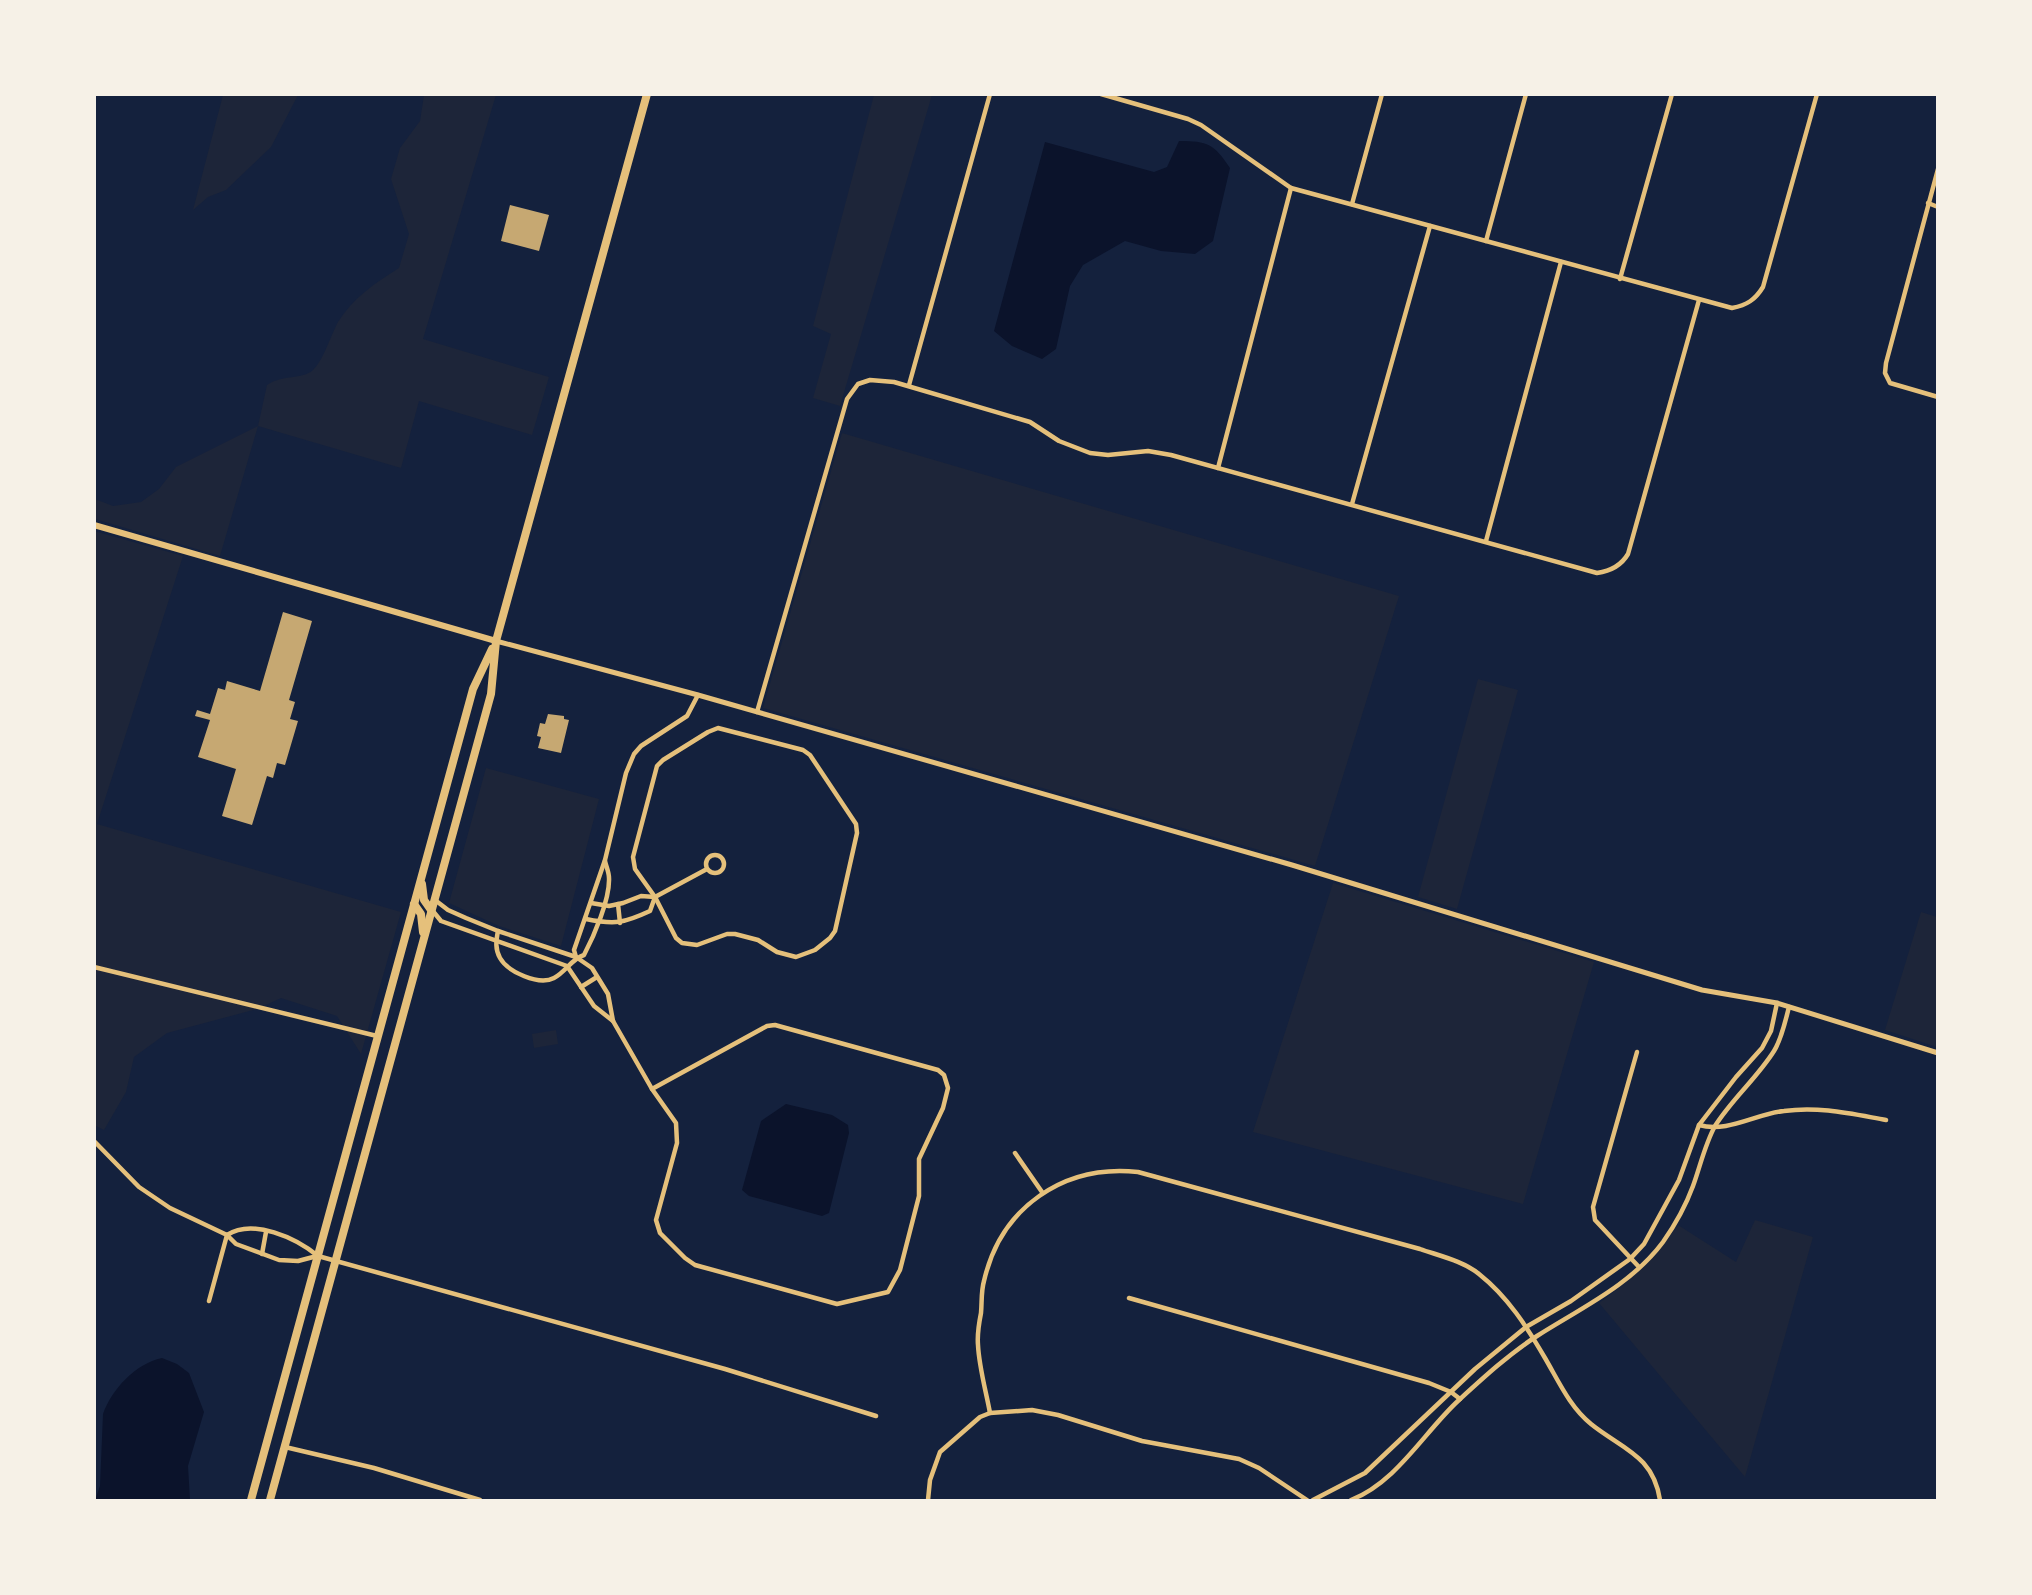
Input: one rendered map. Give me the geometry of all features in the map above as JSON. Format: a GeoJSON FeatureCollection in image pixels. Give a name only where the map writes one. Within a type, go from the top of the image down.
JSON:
{"type":"FeatureCollection","features":[{"type":"Feature","properties":{"kind":"highway"},"geometry":{"type":"LineString","coordinates":[[270,1500],[491,694],[496,641],[647,94]]}},
{"type":"Feature","properties":{"kind":"highway"},"geometry":{"type":"LineString","coordinates":[[251,1500],[473,689],[496,641]]}},
{"type":"Feature","properties":{"kind":"highway"},"geometry":{"type":"LineString","coordinates":[[421,877],[424,900],[432,910]]}},
{"type":"Feature","properties":{"kind":"highway"},"geometry":{"type":"LineString","coordinates":[[414,904],[421,914],[424,938]]}},
{"type":"Feature","properties":{"kind":"main road"},"geometry":{"type":"LineString","coordinates":[[94,525],[496,641]]}},
{"type":"Feature","properties":{"kind":"street"},"geometry":{"type":"LineString","coordinates":[[909,386],[990,94]]}},
{"type":"Feature","properties":{"kind":"street"},"geometry":{"type":"LineString","coordinates":[[1101,94],[1201,125],[1291,188],[1732,308],[1743,306],[1756,298],[1763,287],[1817,94]]}},
{"type":"Feature","properties":{"kind":"street"},"geometry":{"type":"LineString","coordinates":[[1352,204],[1382,94]]}},
{"type":"Feature","properties":{"kind":"street"},"geometry":{"type":"LineString","coordinates":[[1486,241],[1526,94]]}},
{"type":"Feature","properties":{"kind":"street"},"geometry":{"type":"LineString","coordinates":[[1620,279],[1672,94]]}},
{"type":"Feature","properties":{"kind":"street"},"geometry":{"type":"LineString","coordinates":[[1937,169],[1885,373],[1890,383],[1937,397]]}},
{"type":"Feature","properties":{"kind":"street"},"geometry":{"type":"LineString","coordinates":[[1219,468],[1291,188]]}},
{"type":"Feature","properties":{"kind":"street"},"geometry":{"type":"LineString","coordinates":[[1928,204],[1937,206]]}},
{"type":"Feature","properties":{"kind":"street"},"geometry":{"type":"LineString","coordinates":[[1352,504],[1430,226]]}},
{"type":"Feature","properties":{"kind":"street"},"geometry":{"type":"LineString","coordinates":[[1486,541],[1561,262]]}},
{"type":"Feature","properties":{"kind":"street"},"geometry":{"type":"LineString","coordinates":[[757,712],[847,399],[858,384],[870,380],[909,386],[1030,422],[1059,441],[1082,451],[1108,455],[1148,451],[1171,455],[1597,573],[1606,572],[1623,563],[1628,554],[1699,300]]}},
{"type":"Feature","properties":{"kind":"street"},"geometry":{"type":"LineString","coordinates":[[496,641],[698,695],[1292,865],[1702,990],[1777,1003],[1937,1053]]}},
{"type":"Feature","properties":{"kind":"street"},"geometry":{"type":"LineString","coordinates":[[576,957],[575,950],[605,860],[626,774],[634,754],[641,746],[687,716],[698,695]]}},
{"type":"Feature","properties":{"kind":"street"},"geometry":{"type":"LineString","coordinates":[[718,728],[803,750],[810,755],[856,824],[858,833],[835,930],[823,944],[805,955],[783,955],[766,943],[735,934],[727,934],[697,945],[682,943],[676,938],[655,897],[635,869],[633,857],[657,766],[718,728]]}},
{"type":"Feature","properties":{"kind":"street"},"geometry":{"type":"LineString","coordinates":[[710,855],[722,857],[724,866],[721,871],[715,873],[707,869],[705,863],[710,855]]}},
{"type":"Feature","properties":{"kind":"street"},"geometry":{"type":"LineString","coordinates":[[498,931],[495,942],[502,962],[536,980],[554,978],[576,957],[584,955],[603,906],[609,879],[605,860]]}},
{"type":"Feature","properties":{"kind":"street"},"geometry":{"type":"LineString","coordinates":[[591,903],[603,906],[641,896],[655,897],[707,869]]}},
{"type":"Feature","properties":{"kind":"street"},"geometry":{"type":"LineString","coordinates":[[586,919],[620,923],[650,911],[655,897]]}},
{"type":"Feature","properties":{"kind":"street"},"geometry":{"type":"LineString","coordinates":[[435,900],[448,909],[498,931],[576,957],[592,968],[608,994],[613,1021],[652,1089],[676,1123],[677,1143],[656,1220],[660,1233],[685,1258],[695,1265],[837,1304],[888,1292],[900,1270],[919,1196],[919,1159],[946,1096],[947,1082],[938,1070],[775,1025],[767,1026],[652,1089]]}},
{"type":"Feature","properties":{"kind":"street"},"geometry":{"type":"LineString","coordinates":[[618,904],[620,923]]}},
{"type":"Feature","properties":{"kind":"street"},"geometry":{"type":"LineString","coordinates":[[432,910],[441,921],[567,966],[594,1006],[613,1021]]}},
{"type":"Feature","properties":{"kind":"street"},"geometry":{"type":"LineString","coordinates":[[94,967],[378,1036]]}},
{"type":"Feature","properties":{"kind":"street"},"geometry":{"type":"LineString","coordinates":[[581,987],[597,976]]}},
{"type":"Feature","properties":{"kind":"street"},"geometry":{"type":"LineString","coordinates":[[1313,1500],[1365,1473],[1451,1392],[1527,1327],[1571,1301],[1630,1259],[1644,1244],[1679,1180],[1699,1125],[1736,1076],[1762,1048],[1771,1031],[1777,1003]]}},
{"type":"Feature","properties":{"kind":"street"},"geometry":{"type":"LineString","coordinates":[[1352,1500],[1376,1487],[1460,1399],[1534,1338],[1622,1282],[1663,1241],[1692,1189],[1714,1129],[1731,1102],[1775,1050],[1789,1007]]}},
{"type":"Feature","properties":{"kind":"street"},"geometry":{"type":"LineString","coordinates":[[1637,1052],[1593,1207],[1595,1220],[1639,1267]]}},
{"type":"Feature","properties":{"kind":"street"},"geometry":{"type":"LineString","coordinates":[[1699,1125],[1714,1129],[1783,1111],[1822,1109],[1886,1121]]}},
{"type":"Feature","properties":{"kind":"street"},"geometry":{"type":"LineString","coordinates":[[94,1141],[139,1187],[170,1208],[227,1235],[236,1244],[279,1260],[298,1261],[318,1256]]}},
{"type":"Feature","properties":{"kind":"street"},"geometry":{"type":"LineString","coordinates":[[1015,1153],[1042,1192]]}},
{"type":"Feature","properties":{"kind":"street"},"geometry":{"type":"LineString","coordinates":[[990,1413],[977,1344],[984,1280],[1000,1238],[1021,1208],[1042,1192],[1079,1176],[1115,1169],[1138,1172],[1420,1249],[1477,1272],[1506,1298],[1534,1338],[1565,1396],[1577,1410],[1590,1424],[1643,1461],[1651,1471],[1660,1500]]}},
{"type":"Feature","properties":{"kind":"street"},"geometry":{"type":"LineString","coordinates":[[209,1301],[227,1235],[236,1229],[251,1229],[285,1236],[302,1243],[318,1256],[725,1369],[876,1416]]}},
{"type":"Feature","properties":{"kind":"street"},"geometry":{"type":"LineString","coordinates":[[262,1254],[266,1232]]}},
{"type":"Feature","properties":{"kind":"street"},"geometry":{"type":"LineString","coordinates":[[1129,1298],[1429,1382],[1460,1399]]}},
{"type":"Feature","properties":{"kind":"street"},"geometry":{"type":"LineString","coordinates":[[928,1500],[930,1480],[940,1452],[980,1417],[990,1413],[1031,1410],[1058,1415],[1142,1441],[1239,1460],[1259,1468],[1307,1500]]}},
{"type":"Feature","properties":{"kind":"street"},"geometry":{"type":"LineString","coordinates":[[285,1447],[374,1468],[480,1500]]}},
{"type":"Feature","properties":{"kind":"shaded area"},"geometry":{"type":"Polygon","coordinates":[[[223,95],[298,95],[271,147],[226,190],[208,197],[193,210],[223,95]]]}},
{"type":"Feature","properties":{"kind":"shaded area"},"geometry":{"type":"Polygon","coordinates":[[[424,95],[496,95],[423,339],[549,377],[532,435],[419,401],[401,468],[258,426],[267,385],[313,370],[338,322],[350,306],[373,285],[399,268],[409,234],[391,179],[400,148],[420,121],[424,95]]]}},
{"type":"Feature","properties":{"kind":"shaded area"},"geometry":{"type":"Polygon","coordinates":[[[874,95],[932,95],[840,406],[813,398],[831,334],[813,326],[874,95]]]}},
{"type":"Feature","properties":{"kind":"shaded area"},"geometry":{"type":"Polygon","coordinates":[[[1179,141],[1204,143],[1214,149],[1230,168],[1213,241],[1195,254],[1161,251],[1125,241],[1083,265],[1070,286],[1056,349],[1042,359],[1012,346],[994,331],[1045,142],[1154,172],[1167,167],[1179,141]]]}},
{"type":"Feature","properties":{"kind":"shaded area"},"geometry":{"type":"Polygon","coordinates":[[[258,426],[220,556],[95,519],[95,499],[113,506],[141,502],[159,489],[176,467],[258,426]]]}},
{"type":"Feature","properties":{"kind":"shaded area"},"geometry":{"type":"Polygon","coordinates":[[[842,433],[1399,596],[1315,866],[763,708],[842,433]]]}},
{"type":"Feature","properties":{"kind":"shaded area"},"geometry":{"type":"Polygon","coordinates":[[[94,531],[183,556],[97,824],[401,912],[361,1054],[337,1016],[281,998],[257,1009],[167,1033],[134,1057],[126,1092],[104,1130],[94,1125],[94,531]]]}},
{"type":"Feature","properties":{"kind":"shaded area"},"geometry":{"type":"Polygon","coordinates":[[[1478,679],[1518,690],[1457,909],[1418,897],[1478,679]]]}},
{"type":"Feature","properties":{"kind":"shaded area"},"geometry":{"type":"Polygon","coordinates":[[[486,768],[599,799],[561,946],[499,926],[449,903],[486,768]]]}},
{"type":"Feature","properties":{"kind":"shaded area"},"geometry":{"type":"Polygon","coordinates":[[[1333,883],[1594,962],[1523,1204],[1253,1132],[1333,883]]]}},
{"type":"Feature","properties":{"kind":"shaded area"},"geometry":{"type":"Polygon","coordinates":[[[1921,912],[1937,917],[1937,1047],[1885,1030],[1921,912]]]}},
{"type":"Feature","properties":{"kind":"shaded area"},"geometry":{"type":"Polygon","coordinates":[[[556,1030],[558,1044],[534,1048],[532,1034],[556,1030]]]}},
{"type":"Feature","properties":{"kind":"shaded area"},"geometry":{"type":"Polygon","coordinates":[[[786,1104],[832,1115],[848,1125],[849,1133],[829,1213],[822,1216],[749,1196],[742,1190],[761,1121],[786,1104]]]}},
{"type":"Feature","properties":{"kind":"shaded area"},"geometry":{"type":"Polygon","coordinates":[[[1755,1220],[1813,1237],[1745,1477],[1599,1303],[1642,1267],[1678,1225],[1736,1262],[1755,1220]]]}},
{"type":"Feature","properties":{"kind":"shaded area"},"geometry":{"type":"Polygon","coordinates":[[[162,1358],[189,1373],[204,1412],[188,1466],[190,1500],[95,1500],[100,1486],[103,1414],[107,1405],[119,1387],[134,1372],[162,1358]]]}},
{"type":"Feature","properties":{"kind":"building"},"geometry":{"type":"Polygon","coordinates":[[[510,205],[549,215],[539,251],[501,241],[510,205]]]}},
{"type":"Feature","properties":{"kind":"building"},"geometry":{"type":"Polygon","coordinates":[[[283,612],[312,621],[289,700],[295,702],[290,719],[298,721],[285,765],[277,763],[273,778],[267,776],[252,825],[222,816],[236,769],[198,757],[210,720],[195,716],[197,710],[210,714],[218,688],[225,690],[227,681],[260,691],[283,612]]]}},
{"type":"Feature","properties":{"kind":"building"},"geometry":{"type":"Polygon","coordinates":[[[548,714],[564,716],[564,719],[569,720],[561,753],[538,748],[541,737],[537,736],[540,723],[545,724],[548,714]]]}}]}
